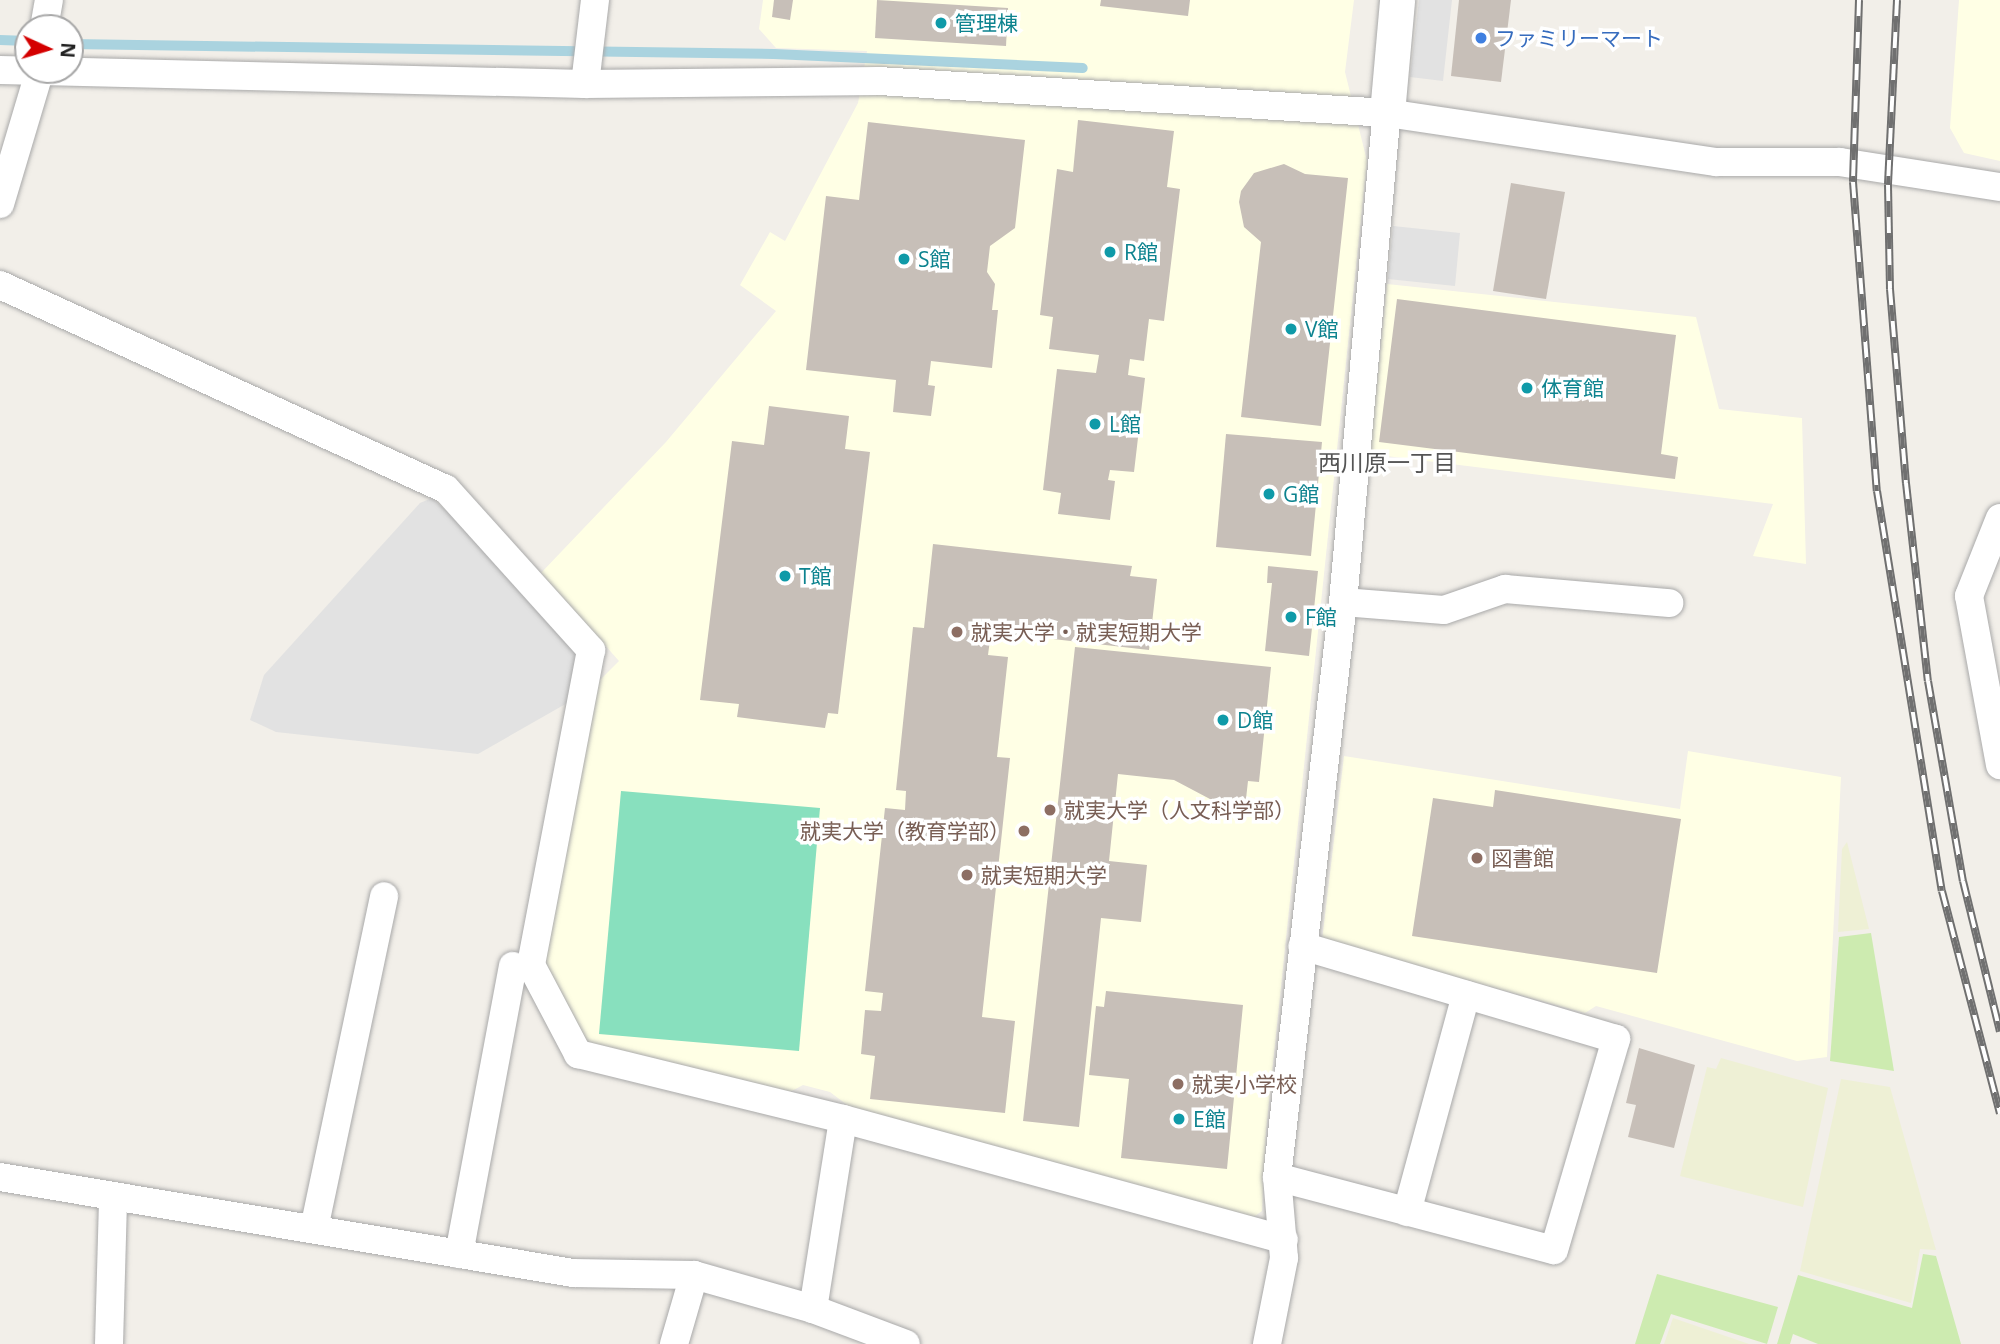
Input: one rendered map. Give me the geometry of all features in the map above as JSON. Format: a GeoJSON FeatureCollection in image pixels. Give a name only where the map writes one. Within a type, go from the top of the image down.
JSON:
{"type":"FeatureCollection","features":[{"type":"Feature","properties":{"kind":"street"},"geometry":{"type":"LineString","coordinates":[[588,61],[595,0]]}},
{"type":"Feature","properties":{"kind":"street"},"geometry":{"type":"LineString","coordinates":[[1267,1344],[1284,1240],[1277,1177],[1343,602],[1397,0]]}},
{"type":"Feature","properties":{"kind":"street"},"geometry":{"type":"LineString","coordinates":[[84,70],[588,61],[1387,113],[1716,162],[1840,162],[2000,187]]}},
{"type":"Feature","properties":{"kind":"street"},"geometry":{"type":"LineString","coordinates":[[0,204],[36,84]]}},
{"type":"Feature","properties":{"kind":"street"},"geometry":{"type":"LineString","coordinates":[[0,285],[446,489],[591,650],[531,965],[578,1054],[843,1119],[1284,1240]]}},
{"type":"Feature","properties":{"kind":"street"},"geometry":{"type":"LineString","coordinates":[[2000,519],[1969,596],[2000,765]]}},
{"type":"Feature","properties":{"kind":"street"},"geometry":{"type":"LineString","coordinates":[[1343,602],[1444,610],[1505,589],[1669,603]]}},
{"type":"Feature","properties":{"kind":"street"},"geometry":{"type":"LineString","coordinates":[[314,1230],[384,896]]}},
{"type":"Feature","properties":{"kind":"street"},"geometry":{"type":"LineString","coordinates":[[1277,1177],[1554,1250],[1616,1039],[1303,946]]}},
{"type":"Feature","properties":{"kind":"street"},"geometry":{"type":"LineString","coordinates":[[458,1254],[513,967]]}},
{"type":"Feature","properties":{"kind":"street"},"geometry":{"type":"LineString","coordinates":[[1407,1212],[1466,995]]}},
{"type":"Feature","properties":{"kind":"street"},"geometry":{"type":"LineString","coordinates":[[813,1309],[843,1119]]}},
{"type":"Feature","properties":{"kind":"street"},"geometry":{"type":"LineString","coordinates":[[0,1177],[573,1273],[694,1275],[813,1309],[905,1344]]}},
{"type":"Feature","properties":{"kind":"street"},"geometry":{"type":"LineString","coordinates":[[109,1344],[113,1198]]}},
{"type":"Feature","properties":{"kind":"street"},"geometry":{"type":"LineString","coordinates":[[674,1344],[694,1275]]}},
{"type":"Feature","properties":{"kind":"shaded area","name":"就実大学・就実短期大学"},"geometry":{"type":"Polygon","coordinates":[[[763,0],[1354,0],[1345,72],[1367,161],[1266,1131],[1262,1211],[1251,1219],[855,1111],[830,1092],[803,1085],[788,1093],[582,1041],[541,954],[596,684],[619,661],[541,573],[666,442],[776,311],[740,285],[770,232],[785,241],[858,103],[867,51],[776,48],[759,29],[763,0]]]}},
{"type":"Feature","properties":{"kind":"shaded area"},"geometry":{"type":"Polygon","coordinates":[[[1419,0],[1452,0],[1443,81],[1410,77],[1419,0]]]}},
{"type":"Feature","properties":{"kind":"shaded area"},"geometry":{"type":"Polygon","coordinates":[[[1959,0],[2000,0],[2000,161],[1964,153],[1950,128],[1959,0]]]}},
{"type":"Feature","properties":{"kind":"shaded area"},"geometry":{"type":"Polygon","coordinates":[[[1393,226],[1460,233],[1455,286],[1388,279],[1393,226]]]}},
{"type":"Feature","properties":{"kind":"shaded area"},"geometry":{"type":"Polygon","coordinates":[[[1387,284],[1696,317],[1719,409],[1802,418],[1806,564],[1753,556],[1773,504],[1370,454],[1387,284]]]}},
{"type":"Feature","properties":{"kind":"shaded area"},"geometry":{"type":"Polygon","coordinates":[[[432,498],[480,542],[581,654],[569,702],[478,754],[276,732],[250,720],[264,675],[420,503],[432,498]]]}},
{"type":"Feature","properties":{"kind":"shaded area"},"geometry":{"type":"Polygon","coordinates":[[[1688,751],[1841,777],[1827,1057],[1797,1061],[1596,1006],[1585,1013],[1322,940],[1344,756],[1680,809],[1688,751]]]}},
{"type":"Feature","properties":{"kind":"shaded area"},"geometry":{"type":"Polygon","coordinates":[[[1847,842],[1869,929],[1838,932],[1842,849],[1847,842]]]}},
{"type":"Feature","properties":{"kind":"shaded area"},"geometry":{"type":"Polygon","coordinates":[[[1721,1058],[1828,1088],[1803,1207],[1680,1176],[1707,1067],[1716,1069],[1721,1058]]]}},
{"type":"Feature","properties":{"kind":"shaded area"},"geometry":{"type":"Polygon","coordinates":[[[1841,1079],[1890,1087],[1936,1250],[1920,1249],[1911,1303],[1800,1271],[1841,1079]]]}},
{"type":"Feature","properties":{"kind":"shaded area"},"geometry":{"type":"Polygon","coordinates":[[[1673,1318],[1749,1344],[1664,1344],[1673,1318]]]}},
{"type":"Feature","properties":{"kind":"green space"},"geometry":{"type":"Polygon","coordinates":[[[621,791],[820,808],[799,1051],[599,1034],[621,791]]]}},
{"type":"Feature","properties":{"kind":"green space"},"geometry":{"type":"Polygon","coordinates":[[[1871,933],[1894,1071],[1830,1061],[1839,937],[1871,933]]]}},
{"type":"Feature","properties":{"kind":"green space"},"geometry":{"type":"Polygon","coordinates":[[[1923,1254],[1936,1256],[1961,1344],[1818,1344],[1793,1334],[1790,1344],[1777,1344],[1798,1275],[1912,1308],[1923,1254]]]}},
{"type":"Feature","properties":{"kind":"green space"},"geometry":{"type":"Polygon","coordinates":[[[1657,1274],[1778,1307],[1767,1344],[1671,1314],[1660,1344],[1635,1344],[1657,1274]]]}},
{"type":"Feature","properties":{"kind":"building"},"geometry":{"type":"Polygon","coordinates":[[[774,0],[793,0],[790,20],[772,17],[774,0]]]}},
{"type":"Feature","properties":{"kind":"building","name":"管理棟"},"geometry":{"type":"Polygon","coordinates":[[[877,0],[1008,8],[1006,46],[875,38],[877,0]]]}},
{"type":"Feature","properties":{"kind":"building"},"geometry":{"type":"Polygon","coordinates":[[[1101,0],[1190,0],[1188,16],[1100,6],[1101,0]]]}},
{"type":"Feature","properties":{"kind":"building","name":"ファミリーマート"},"geometry":{"type":"Polygon","coordinates":[[[1459,0],[1511,0],[1501,82],[1451,76],[1459,0]]]}},
{"type":"Feature","properties":{"kind":"building","name":"R館"},"geometry":{"type":"Polygon","coordinates":[[[1078,120],[1174,131],[1167,187],[1180,189],[1164,321],[1149,319],[1144,361],[1130,359],[1128,375],[1145,378],[1134,472],[1110,470],[1108,480],[1115,481],[1110,520],[1058,514],[1061,493],[1043,490],[1057,369],[1096,373],[1099,355],[1049,349],[1053,317],[1040,315],[1057,169],[1073,172],[1078,120]]]}},
{"type":"Feature","properties":{"kind":"building","name":"S館"},"geometry":{"type":"Polygon","coordinates":[[[868,122],[1025,140],[1015,228],[990,246],[987,272],[995,284],[992,310],[998,310],[992,368],[931,361],[928,385],[935,386],[931,416],[893,412],[896,380],[806,370],[826,196],[859,200],[868,122]]]}},
{"type":"Feature","properties":{"kind":"building","name":"V館"},"geometry":{"type":"Polygon","coordinates":[[[1284,164],[1305,174],[1348,178],[1321,426],[1241,417],[1261,242],[1244,227],[1239,202],[1241,191],[1254,173],[1284,164]]]}},
{"type":"Feature","properties":{"kind":"building"},"geometry":{"type":"Polygon","coordinates":[[[1511,183],[1565,192],[1546,299],[1493,291],[1511,183]]]}},
{"type":"Feature","properties":{"kind":"building","name":"体育館"},"geometry":{"type":"Polygon","coordinates":[[[1397,299],[1676,335],[1661,454],[1678,457],[1675,479],[1379,442],[1397,299]]]}},
{"type":"Feature","properties":{"kind":"building","name":"T館"},"geometry":{"type":"Polygon","coordinates":[[[769,406],[849,416],[845,449],[870,452],[838,714],[828,713],[825,728],[737,717],[739,704],[700,700],[732,441],[764,445],[769,406]]]}},
{"type":"Feature","properties":{"kind":"building","name":"G館"},"geometry":{"type":"Polygon","coordinates":[[[1226,434],[1322,442],[1311,556],[1216,547],[1226,434]]]}},
{"type":"Feature","properties":{"kind":"building"},"geometry":{"type":"Polygon","coordinates":[[[933,544],[1132,566],[1130,576],[1157,579],[1149,650],[991,632],[988,655],[1008,657],[997,757],[1010,758],[982,1017],[1015,1021],[1005,1113],[870,1099],[875,1056],[861,1054],[865,1010],[881,1011],[883,993],[865,991],[885,808],[905,810],[906,791],[896,790],[913,627],[924,628],[933,544]]]}},
{"type":"Feature","properties":{"kind":"building","name":"F館"},"geometry":{"type":"Polygon","coordinates":[[[1268,566],[1318,571],[1309,656],[1265,651],[1272,583],[1267,583],[1268,566]]]}},
{"type":"Feature","properties":{"kind":"building"},"geometry":{"type":"Polygon","coordinates":[[[1075,647],[1271,667],[1259,782],[1248,781],[1244,817],[1174,780],[1118,774],[1109,861],[1147,865],[1141,922],[1101,918],[1079,1127],[1023,1121],[1075,647]]]}},
{"type":"Feature","properties":{"kind":"building"},"geometry":{"type":"Polygon","coordinates":[[[1495,790],[1681,819],[1657,973],[1412,936],[1433,798],[1493,807],[1495,790]]]}},
{"type":"Feature","properties":{"kind":"building","name":"E館"},"geometry":{"type":"Polygon","coordinates":[[[1106,991],[1243,1005],[1227,1169],[1121,1158],[1129,1079],[1089,1075],[1096,1006],[1104,1007],[1106,991]]]}},
{"type":"Feature","properties":{"kind":"building"},"geometry":{"type":"Polygon","coordinates":[[[1639,1048],[1695,1065],[1674,1148],[1628,1137],[1636,1105],[1626,1103],[1639,1048]]]}},
{"type":"Feature","properties":{"kind":"waterway"},"geometry":{"type":"LineString","coordinates":[[0,40],[14,40]]}},
{"type":"Feature","properties":{"kind":"waterway"},"geometry":{"type":"LineString","coordinates":[[84,44],[774,54],[1083,68]]}},
{"type":"Feature","properties":{"kind":"railway"},"geometry":{"type":"LineString","coordinates":[[1859,0],[1853,182],[1877,491],[1942,891],[2000,1114]]}},
{"type":"Feature","properties":{"kind":"railway"},"geometry":{"type":"LineString","coordinates":[[1897,0],[1888,185],[1890,289],[1906,483],[1928,681],[1963,881],[2000,1032]]}},
{"type":"Feature","properties":{"kind":"place","name":"管理棟"},"geometry":{"type":"Point","coordinates":[941,23]}},
{"type":"Feature","properties":{"kind":"place","name":"ファミリーマート"},"geometry":{"type":"Point","coordinates":[1481,38]}},
{"type":"Feature","properties":{"kind":"place","name":"R館"},"geometry":{"type":"Point","coordinates":[1110,252]}},
{"type":"Feature","properties":{"kind":"place","name":"S館"},"geometry":{"type":"Point","coordinates":[904,259]}},
{"type":"Feature","properties":{"kind":"place","name":"V館"},"geometry":{"type":"Point","coordinates":[1291,329]}},
{"type":"Feature","properties":{"kind":"place","name":"体育館"},"geometry":{"type":"Point","coordinates":[1527,388]}},
{"type":"Feature","properties":{"kind":"place","name":"L館"},"geometry":{"type":"Point","coordinates":[1095,424]}},
{"type":"Feature","properties":{"kind":"place","name":"G館"},"geometry":{"type":"Point","coordinates":[1269,494]}},
{"type":"Feature","properties":{"kind":"place","name":"T館"},"geometry":{"type":"Point","coordinates":[785,576]}},
{"type":"Feature","properties":{"kind":"place","name":"F館"},"geometry":{"type":"Point","coordinates":[1291,617]}},
{"type":"Feature","properties":{"kind":"place","name":"就実大学・就実短期大学"},"geometry":{"type":"Point","coordinates":[957,632]}},
{"type":"Feature","properties":{"kind":"place","name":"D館"},"geometry":{"type":"Point","coordinates":[1223,720]}},
{"type":"Feature","properties":{"kind":"place","name":"就実大学（人文科学部）"},"geometry":{"type":"Point","coordinates":[1050,810]}},
{"type":"Feature","properties":{"kind":"place","name":"就実大学（教育学部）"},"geometry":{"type":"Point","coordinates":[1024,831]}},
{"type":"Feature","properties":{"kind":"place","name":"図書館"},"geometry":{"type":"Point","coordinates":[1477,858]}},
{"type":"Feature","properties":{"kind":"place","name":"就実短期大学"},"geometry":{"type":"Point","coordinates":[967,875]}},
{"type":"Feature","properties":{"kind":"place","name":"就実小学校"},"geometry":{"type":"Point","coordinates":[1178,1084]}},
{"type":"Feature","properties":{"kind":"place","name":"E館"},"geometry":{"type":"Point","coordinates":[1179,1119]}},
{"type":"Feature","properties":{"kind":"district","name":"西川原一丁目"},"geometry":{"type":"Point","coordinates":[1387,462]}}]}
